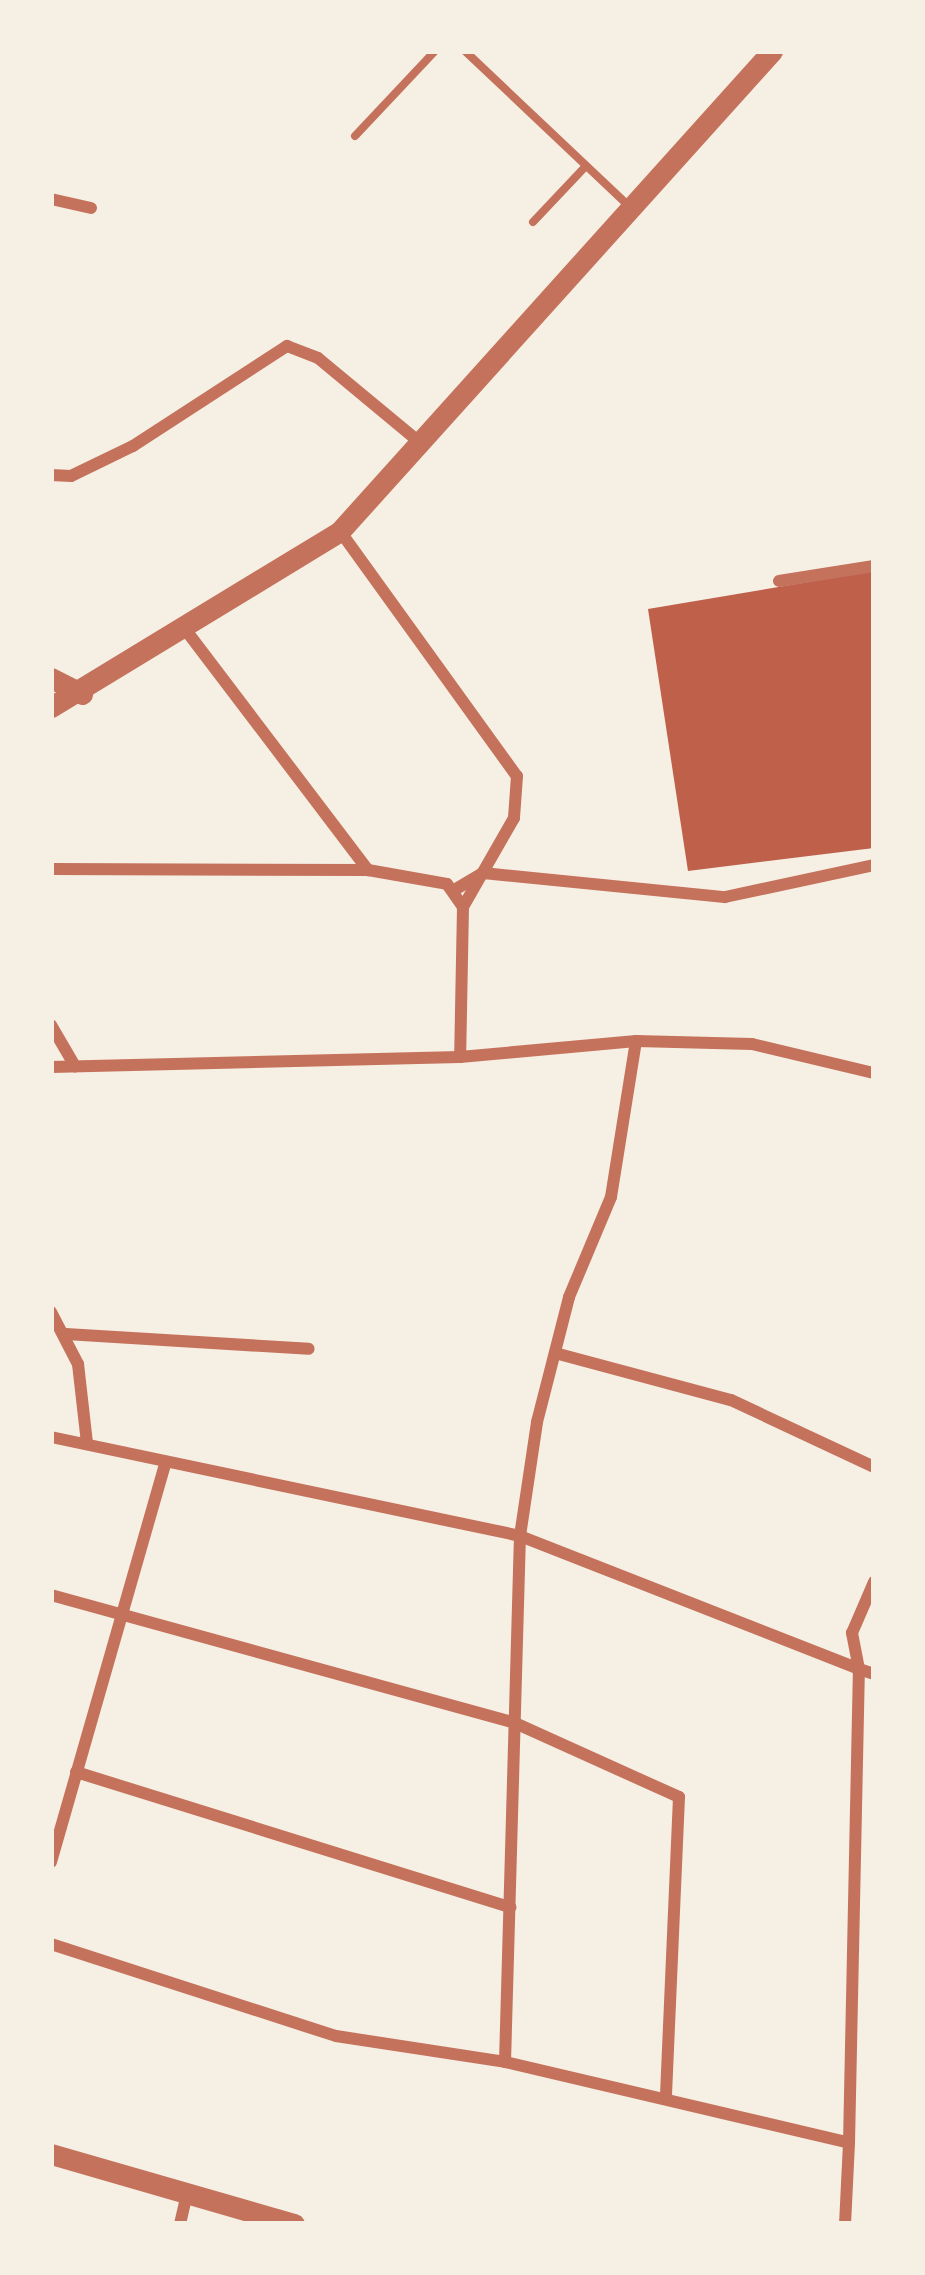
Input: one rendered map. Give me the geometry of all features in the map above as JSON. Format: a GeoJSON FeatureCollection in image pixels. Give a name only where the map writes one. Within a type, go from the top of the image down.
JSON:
{"type":"FeatureCollection","features":[{"type":"Feature","properties":{"kind":"street"},"geometry":{"type":"LineString","coordinates":[[51,707],[82,694],[340,531],[772,51]]}},
{"type":"Feature","properties":{"kind":"street"},"geometry":{"type":"LineString","coordinates":[[51,199],[91,208]]}},
{"type":"Feature","properties":{"kind":"street"},"geometry":{"type":"LineString","coordinates":[[51,475],[71,476],[133,446],[287,346],[318,358],[419,442]]}},
{"type":"Feature","properties":{"kind":"street"},"geometry":{"type":"LineString","coordinates":[[340,531],[517,776],[514,818],[464,907]]}},
{"type":"Feature","properties":{"kind":"street"},"geometry":{"type":"LineString","coordinates":[[779,581],[874,566]]}},
{"type":"Feature","properties":{"kind":"street"},"geometry":{"type":"LineString","coordinates":[[185,629],[368,870]]}},
{"type":"Feature","properties":{"kind":"street"},"geometry":{"type":"LineString","coordinates":[[51,678],[82,694]]}},
{"type":"Feature","properties":{"kind":"street"},"geometry":{"type":"LineString","coordinates":[[51,869],[368,870],[456,890],[483,873],[725,897],[874,866]]}},
{"type":"Feature","properties":{"kind":"street"},"geometry":{"type":"LineString","coordinates":[[456,890],[464,907],[460,1057]]}},
{"type":"Feature","properties":{"kind":"street"},"geometry":{"type":"LineString","coordinates":[[51,1025],[75,1066]]}},
{"type":"Feature","properties":{"kind":"street"},"geometry":{"type":"LineString","coordinates":[[505,2062],[520,1536],[555,1353],[611,1197],[636,1040]]}},
{"type":"Feature","properties":{"kind":"street"},"geometry":{"type":"LineString","coordinates":[[51,1067],[460,1057],[636,1040],[752,1044],[874,1073]]}},
{"type":"Feature","properties":{"kind":"street"},"geometry":{"type":"LineString","coordinates":[[51,1312],[66,1334],[81,1378],[87,1443]]}},
{"type":"Feature","properties":{"kind":"street"},"geometry":{"type":"LineString","coordinates":[[66,1334],[309,1349]]}},
{"type":"Feature","properties":{"kind":"street"},"geometry":{"type":"LineString","coordinates":[[555,1353],[731,1400],[874,1467]]}},
{"type":"Feature","properties":{"kind":"street"},"geometry":{"type":"LineString","coordinates":[[51,1438],[520,1536],[874,1674]]}},
{"type":"Feature","properties":{"kind":"street"},"geometry":{"type":"LineString","coordinates":[[51,1862],[165,1465]]}},
{"type":"Feature","properties":{"kind":"street"},"geometry":{"type":"LineString","coordinates":[[845,2224],[860,1669],[852,1633],[874,1582]]}},
{"type":"Feature","properties":{"kind":"street"},"geometry":{"type":"LineString","coordinates":[[51,1595],[515,1723],[679,1797],[666,2099]]}},
{"type":"Feature","properties":{"kind":"street"},"geometry":{"type":"LineString","coordinates":[[76,1772],[510,1907]]}},
{"type":"Feature","properties":{"kind":"street"},"geometry":{"type":"LineString","coordinates":[[51,1944],[336,2036],[505,2062],[849,2144]]}},
{"type":"Feature","properties":{"kind":"street"},"geometry":{"type":"LineString","coordinates":[[51,2154],[294,2224]]}},
{"type":"Feature","properties":{"kind":"street"},"geometry":{"type":"LineString","coordinates":[[180,2224],[187,2193]]}},
{"type":"Feature","properties":{"kind":"lane"},"geometry":{"type":"LineString","coordinates":[[355,136],[435,51]]}},
{"type":"Feature","properties":{"kind":"lane"},"geometry":{"type":"LineString","coordinates":[[465,51],[631,208]]}},
{"type":"Feature","properties":{"kind":"lane"},"geometry":{"type":"LineString","coordinates":[[533,222],[586,166]]}},
{"type":"Feature","properties":{"kind":"building"},"geometry":{"type":"Polygon","coordinates":[[[874,571],[874,848],[688,871],[648,609],[874,571]]]}}]}
